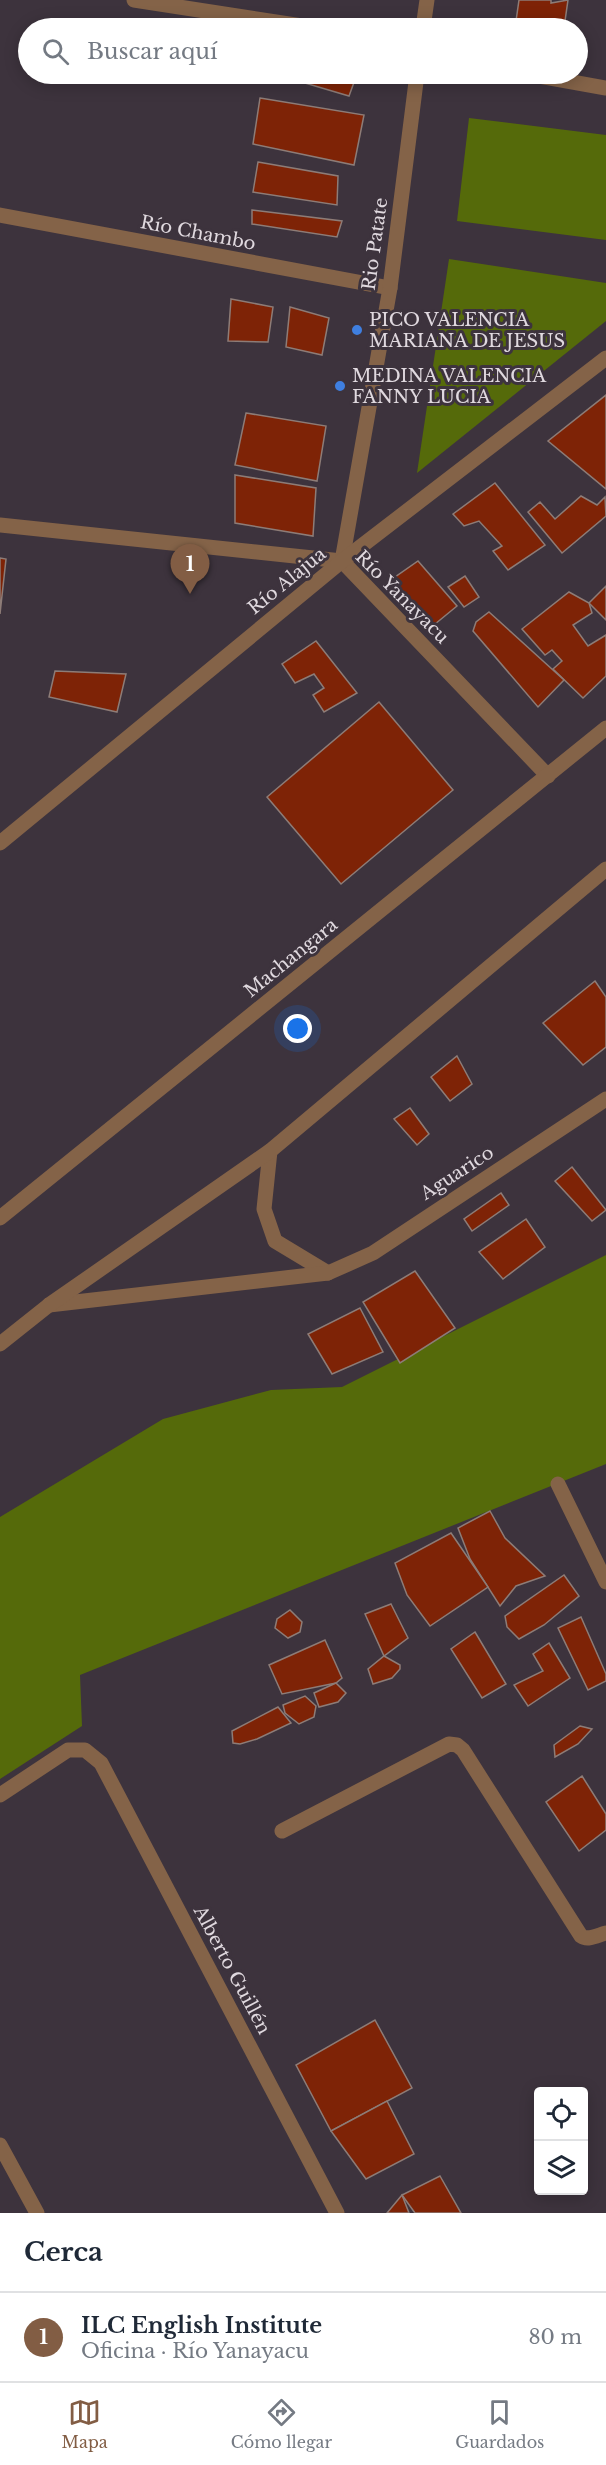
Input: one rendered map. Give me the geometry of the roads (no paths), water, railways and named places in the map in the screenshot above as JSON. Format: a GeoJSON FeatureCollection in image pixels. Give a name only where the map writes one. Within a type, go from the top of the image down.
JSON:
{"type":"FeatureCollection","features":[{"type":"Feature","properties":{"kind":"street"},"geometry":{"type":"LineString","coordinates":[[134,0],[250,18]]}},
{"type":"Feature","properties":{"kind":"street"},"geometry":{"type":"LineString","coordinates":[[424,18],[427,0]]}},
{"type":"Feature","properties":{"kind":"street","name":"Rio Patate"},"geometry":{"type":"LineString","coordinates":[[342,561],[390,288],[416,84]]}},
{"type":"Feature","properties":{"kind":"street"},"geometry":{"type":"LineString","coordinates":[[584,84],[606,88]]}},
{"type":"Feature","properties":{"kind":"street","name":"Río Chambo"},"geometry":{"type":"LineString","coordinates":[[0,215],[390,288]]}},
{"type":"Feature","properties":{"kind":"street","name":"Río Alajua"},"geometry":{"type":"LineString","coordinates":[[0,843],[342,561],[606,358]]}},
{"type":"Feature","properties":{"kind":"street","name":"Río Yanayacu"},"geometry":{"type":"LineString","coordinates":[[0,525],[342,561],[548,776]]}},
{"type":"Feature","properties":{"kind":"street","name":"Machangara"},"geometry":{"type":"LineString","coordinates":[[0,1218],[606,729]]}},
{"type":"Feature","properties":{"kind":"street"},"geometry":{"type":"LineString","coordinates":[[0,1344],[49,1305],[270,1151],[606,869]]}},
{"type":"Feature","properties":{"kind":"street","name":"Aguarico"},"geometry":{"type":"LineString","coordinates":[[49,1305],[328,1273],[373,1253],[606,1099]]}},
{"type":"Feature","properties":{"kind":"street"},"geometry":{"type":"LineString","coordinates":[[270,1151],[264,1209],[275,1241],[328,1273]]}},
{"type":"Feature","properties":{"kind":"street"},"geometry":{"type":"LineString","coordinates":[[558,1484],[606,1582]]}},
{"type":"Feature","properties":{"kind":"street"},"geometry":{"type":"LineString","coordinates":[[282,1830],[449,1744],[457,1746],[463,1750],[581,1936],[592,1938],[606,1933]]}},
{"type":"Feature","properties":{"kind":"street","name":"Alberto Guillén"},"geometry":{"type":"LineString","coordinates":[[0,1795],[68,1750],[85,1750],[101,1763],[337,2213]]}},
{"type":"Feature","properties":{"kind":"street"},"geometry":{"type":"LineString","coordinates":[[0,2145],[37,2213]]}},
{"type":"Feature","properties":{"kind":"place","name":"PICO VALENCIA MARIANA DE JESUS"},"geometry":{"type":"Point","coordinates":[357,330]}},
{"type":"Feature","properties":{"kind":"place","name":"MEDINA VALENCIA FANNY LUCIA"},"geometry":{"type":"Point","coordinates":[340,386]}},
{"type":"Feature","properties":{"kind":"place","name":"ILC English Institute"},"geometry":{"type":"Point","coordinates":[190,594]}}]}
